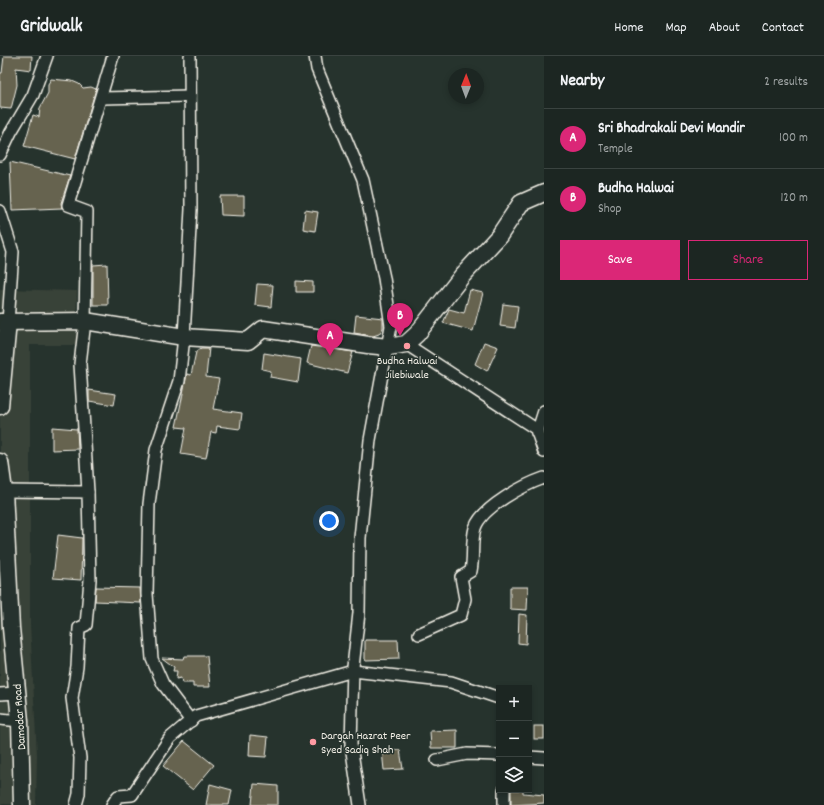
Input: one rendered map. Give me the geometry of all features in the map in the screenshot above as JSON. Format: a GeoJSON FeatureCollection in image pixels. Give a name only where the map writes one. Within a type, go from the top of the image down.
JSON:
{"type":"FeatureCollection","features":[{"type":"Feature","properties":{"kind":"street"},"geometry":{"type":"LineString","coordinates":[[0,155],[11,132],[33,95],[47,56]]}},
{"type":"Feature","properties":{"kind":"street"},"geometry":{"type":"LineString","coordinates":[[76,805],[79,794],[80,758],[72,698],[79,628],[86,626],[90,591],[88,492],[85,436],[82,420],[80,364],[85,321],[87,212],[68,205],[102,98],[113,56]]}},
{"type":"Feature","properties":{"kind":"street"},"geometry":{"type":"LineString","coordinates":[[190,56],[191,209],[184,337],[179,382],[156,450],[149,504],[147,594],[152,659],[163,684],[191,721]]}},
{"type":"Feature","properties":{"kind":"street"},"geometry":{"type":"LineString","coordinates":[[315,56],[317,69],[362,180],[385,285],[391,326],[389,347],[370,440],[360,538],[359,613],[353,671],[351,745],[360,805]]}},
{"type":"Feature","properties":{"kind":"street"},"geometry":{"type":"LineString","coordinates":[[102,98],[190,96]]}},
{"type":"Feature","properties":{"kind":"street"},"geometry":{"type":"LineString","coordinates":[[4,322],[85,321],[184,337],[248,341],[263,329],[389,347],[406,344],[417,334],[462,276],[499,236],[521,203],[544,193]]}},
{"type":"Feature","properties":{"kind":"street"},"geometry":{"type":"LineString","coordinates":[[0,211],[13,252],[4,322],[0,406]]}},
{"type":"Feature","properties":{"kind":"street"},"geometry":{"type":"LineString","coordinates":[[406,344],[536,429],[544,452]]}},
{"type":"Feature","properties":{"kind":"street"},"geometry":{"type":"LineString","coordinates":[[537,433],[544,411]]}},
{"type":"Feature","properties":{"kind":"street","name":"Damodar Road"},"geometry":{"type":"LineString","coordinates":[[0,462],[4,491],[5,629],[18,693],[22,805]]}},
{"type":"Feature","properties":{"kind":"street"},"geometry":{"type":"LineString","coordinates":[[419,634],[461,615],[465,599],[461,577],[471,571],[473,561],[473,539],[476,526],[487,512],[529,483],[544,478]]}},
{"type":"Feature","properties":{"kind":"street"},"geometry":{"type":"LineString","coordinates":[[4,491],[88,492]]}},
{"type":"Feature","properties":{"kind":"street"},"geometry":{"type":"LineString","coordinates":[[112,805],[118,796],[132,796],[170,738],[196,716],[353,671],[451,682],[496,697]]}},
{"type":"Feature","properties":{"kind":"street"},"geometry":{"type":"LineString","coordinates":[[0,694],[18,693]]}},
{"type":"Feature","properties":{"kind":"street"},"geometry":{"type":"LineString","coordinates":[[0,719],[20,721]]}},
{"type":"Feature","properties":{"kind":"street"},"geometry":{"type":"LineString","coordinates":[[436,760],[467,754],[496,755]]}},
{"type":"Feature","properties":{"kind":"street"},"geometry":{"type":"LineString","coordinates":[[532,757],[544,758]]}},
{"type":"Feature","properties":{"kind":"street"},"geometry":{"type":"LineString","coordinates":[[504,793],[504,805]]}},
{"type":"Feature","properties":{"kind":"shaded area"},"geometry":{"type":"Polygon","coordinates":[[[0,289],[77,291],[76,345],[30,345],[30,625],[37,755],[36,805],[0,804],[0,289]]]}},
{"type":"Feature","properties":{"kind":"building"},"geometry":{"type":"Polygon","coordinates":[[[4,56],[32,56],[31,70],[16,68],[17,85],[11,109],[0,108],[0,73],[2,73],[4,56]]]}},
{"type":"Feature","properties":{"kind":"building"},"geometry":{"type":"Polygon","coordinates":[[[51,79],[72,81],[79,84],[83,88],[91,87],[96,89],[75,159],[24,146],[33,115],[39,117],[40,108],[48,93],[48,84],[51,79]]]}},
{"type":"Feature","properties":{"kind":"building"},"geometry":{"type":"Polygon","coordinates":[[[10,162],[70,176],[61,203],[62,208],[12,210],[10,162]]]}},
{"type":"Feature","properties":{"kind":"building"},"geometry":{"type":"Polygon","coordinates":[[[220,196],[244,196],[244,216],[221,215],[220,196]]]}},
{"type":"Feature","properties":{"kind":"building"},"geometry":{"type":"Polygon","coordinates":[[[305,210],[318,212],[315,231],[303,229],[305,210]]]}},
{"type":"Feature","properties":{"kind":"building"},"geometry":{"type":"Polygon","coordinates":[[[107,264],[108,305],[93,305],[93,265],[107,264]]]}},
{"type":"Feature","properties":{"kind":"building"},"geometry":{"type":"Polygon","coordinates":[[[296,281],[313,282],[313,292],[296,292],[296,281]]]}},
{"type":"Feature","properties":{"kind":"building"},"geometry":{"type":"Polygon","coordinates":[[[257,284],[273,285],[271,307],[255,305],[257,284]]]}},
{"type":"Feature","properties":{"kind":"building"},"geometry":{"type":"Polygon","coordinates":[[[470,290],[483,293],[473,331],[443,323],[449,309],[464,313],[470,290]]]}},
{"type":"Feature","properties":{"kind":"building"},"geometry":{"type":"Polygon","coordinates":[[[503,304],[518,306],[515,328],[500,326],[503,304]]]}},
{"type":"Feature","properties":{"kind":"building"},"geometry":{"type":"Polygon","coordinates":[[[356,315],[383,318],[383,328],[379,334],[373,336],[354,333],[356,315]]]}},
{"type":"Feature","properties":{"kind":"building"},"geometry":{"type":"Polygon","coordinates":[[[484,342],[498,347],[487,371],[475,364],[484,342]]]}},
{"type":"Feature","properties":{"kind":"building"},"geometry":{"type":"Polygon","coordinates":[[[311,346],[353,352],[347,373],[307,363],[311,346]]]}},
{"type":"Feature","properties":{"kind":"building"},"geometry":{"type":"Polygon","coordinates":[[[201,348],[209,348],[206,377],[219,379],[213,409],[242,413],[240,429],[217,426],[216,433],[211,432],[206,458],[181,454],[186,428],[176,427],[187,374],[191,375],[196,352],[201,348]]]}},
{"type":"Feature","properties":{"kind":"building"},"geometry":{"type":"Polygon","coordinates":[[[264,353],[301,359],[298,382],[270,377],[271,371],[262,369],[264,353]]]}},
{"type":"Feature","properties":{"kind":"building"},"geometry":{"type":"Polygon","coordinates":[[[89,390],[116,394],[114,405],[89,401],[89,390]]]}},
{"type":"Feature","properties":{"kind":"building"},"geometry":{"type":"Polygon","coordinates":[[[52,427],[77,429],[78,449],[52,450],[52,427]]]}},
{"type":"Feature","properties":{"kind":"building"},"geometry":{"type":"Polygon","coordinates":[[[58,535],[82,538],[81,580],[53,578],[58,535]]]}},
{"type":"Feature","properties":{"kind":"building"},"geometry":{"type":"Polygon","coordinates":[[[96,587],[140,588],[141,603],[95,601],[96,587]]]}},
{"type":"Feature","properties":{"kind":"building"},"geometry":{"type":"Polygon","coordinates":[[[510,587],[528,587],[527,610],[510,609],[510,587]]]}},
{"type":"Feature","properties":{"kind":"building"},"geometry":{"type":"Polygon","coordinates":[[[519,614],[527,615],[526,644],[518,643],[519,614]]]}},
{"type":"Feature","properties":{"kind":"building"},"geometry":{"type":"Polygon","coordinates":[[[365,640],[398,640],[399,659],[365,660],[365,640]]]}},
{"type":"Feature","properties":{"kind":"building"},"geometry":{"type":"Polygon","coordinates":[[[184,656],[207,656],[210,687],[193,687],[193,683],[182,683],[181,678],[176,679],[177,671],[173,671],[174,667],[162,658],[183,659],[184,656]]]}},
{"type":"Feature","properties":{"kind":"building"},"geometry":{"type":"Polygon","coordinates":[[[534,726],[544,726],[544,739],[534,739],[534,726]]]}},
{"type":"Feature","properties":{"kind":"building"},"geometry":{"type":"Polygon","coordinates":[[[457,730],[457,748],[431,748],[430,731],[457,730]]]}},
{"type":"Feature","properties":{"kind":"building"},"geometry":{"type":"Polygon","coordinates":[[[250,735],[268,737],[266,757],[249,756],[250,735]]]}},
{"type":"Feature","properties":{"kind":"building"},"geometry":{"type":"Polygon","coordinates":[[[184,741],[214,765],[193,790],[163,766],[184,741]]]}},
{"type":"Feature","properties":{"kind":"building"},"geometry":{"type":"Polygon","coordinates":[[[400,750],[403,769],[384,770],[382,751],[400,750]]]}},
{"type":"Feature","properties":{"kind":"building"},"geometry":{"type":"Polygon","coordinates":[[[210,784],[232,790],[229,805],[206,805],[210,784]]]}},
{"type":"Feature","properties":{"kind":"building"},"geometry":{"type":"Polygon","coordinates":[[[254,784],[278,786],[278,805],[252,805],[254,784]]]}},
{"type":"Feature","properties":{"kind":"building"},"geometry":{"type":"Polygon","coordinates":[[[511,793],[544,795],[544,803],[511,805],[511,793]]]}},
{"type":"Feature","properties":{"kind":"place","name":"Budha Halwai"},"geometry":{"type":"Point","coordinates":[400,336]}},
{"type":"Feature","properties":{"kind":"place","name":"Budha Halwai Jilebiwale"},"geometry":{"type":"Point","coordinates":[407,346]}},
{"type":"Feature","properties":{"kind":"place","name":"Sri Bhadrakali Devi Mandir"},"geometry":{"type":"Point","coordinates":[330,356]}},
{"type":"Feature","properties":{"kind":"place","name":"Dargah Hazrat Peer Syed Sadiq Shah"},"geometry":{"type":"Point","coordinates":[313,742]}}]}
